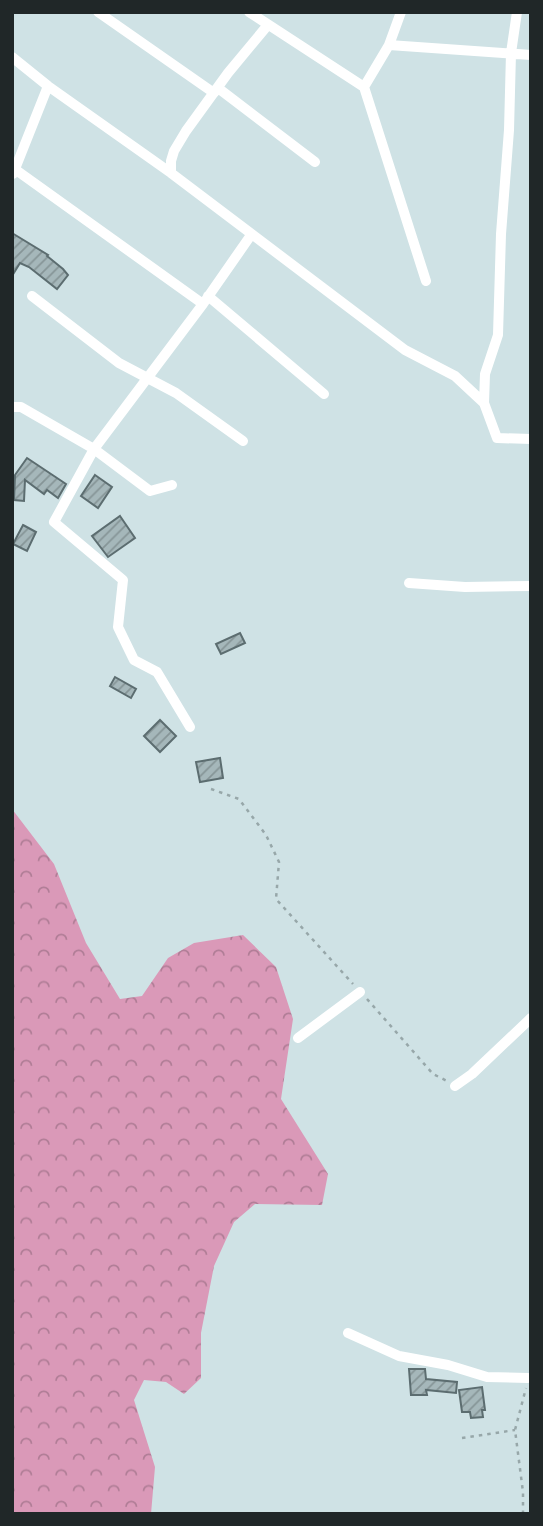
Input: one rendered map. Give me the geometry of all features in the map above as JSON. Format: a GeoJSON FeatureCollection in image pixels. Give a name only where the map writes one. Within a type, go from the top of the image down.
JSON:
{"type":"FeatureCollection","features":[{"type":"Feature","properties":{"kind":"street"},"geometry":{"type":"LineString","coordinates":[[98,12],[216,90],[315,162]]}},
{"type":"Feature","properties":{"kind":"street"},"geometry":{"type":"LineString","coordinates":[[249,12],[364,87],[426,281]]}},
{"type":"Feature","properties":{"kind":"street"},"geometry":{"type":"LineString","coordinates":[[364,87],[389,45],[401,12]]}},
{"type":"Feature","properties":{"kind":"street"},"geometry":{"type":"LineString","coordinates":[[517,12],[511,53],[498,335],[485,374],[484,403],[498,438],[531,439]]}},
{"type":"Feature","properties":{"kind":"street"},"geometry":{"type":"LineString","coordinates":[[171,173],[174,151],[216,90],[267,26]]}},
{"type":"Feature","properties":{"kind":"street"},"geometry":{"type":"LineString","coordinates":[[389,45],[531,55]]}},
{"type":"Feature","properties":{"kind":"street"},"geometry":{"type":"LineString","coordinates":[[12,57],[405,350],[455,376],[484,403]]}},
{"type":"Feature","properties":{"kind":"street"},"geometry":{"type":"LineString","coordinates":[[48,86],[14,172],[205,300],[324,394]]}},
{"type":"Feature","properties":{"kind":"street"},"geometry":{"type":"LineString","coordinates":[[190,727],[158,672],[134,660],[118,627],[123,580],[54,522],[94,449],[251,235]]}},
{"type":"Feature","properties":{"kind":"street"},"geometry":{"type":"LineString","coordinates":[[32,296],[119,363],[176,393],[243,441]]}},
{"type":"Feature","properties":{"kind":"street"},"geometry":{"type":"LineString","coordinates":[[12,407],[21,407],[94,449],[150,491],[172,485]]}},
{"type":"Feature","properties":{"kind":"street"},"geometry":{"type":"LineString","coordinates":[[409,583],[465,587],[531,586]]}},
{"type":"Feature","properties":{"kind":"street"},"geometry":{"type":"LineString","coordinates":[[299,1038],[360,992]]}},
{"type":"Feature","properties":{"kind":"street"},"geometry":{"type":"LineString","coordinates":[[455,1086],[472,1074],[531,1018]]}},
{"type":"Feature","properties":{"kind":"street"},"geometry":{"type":"LineString","coordinates":[[348,1333],[398,1356],[448,1365],[486,1377],[528,1378]]}},
{"type":"Feature","properties":{"kind":"path"},"geometry":{"type":"LineString","coordinates":[[211,789],[239,799],[266,835],[279,862],[276,899],[433,1074],[455,1086]]}},
{"type":"Feature","properties":{"kind":"path"},"geometry":{"type":"LineString","coordinates":[[523,1514],[515,1430],[528,1378]]}},
{"type":"Feature","properties":{"kind":"path"},"geometry":{"type":"LineString","coordinates":[[462,1438],[515,1430]]}},
{"type":"Feature","properties":{"kind":"green space"},"geometry":{"type":"Polygon","coordinates":[[[12,809],[54,864],[86,943],[120,999],[142,996],[168,958],[194,943],[243,935],[276,967],[293,1019],[281,1099],[328,1174],[322,1205],[255,1204],[234,1222],[214,1266],[201,1333],[201,1378],[184,1394],[166,1382],[144,1380],[134,1400],[155,1467],[151,1514],[12,1514],[12,809]]]}},
{"type":"Feature","properties":{"kind":"building"},"geometry":{"type":"Polygon","coordinates":[[[12,233],[48,255],[68,275],[57,289],[20,263],[12,276],[12,233]]]}},
{"type":"Feature","properties":{"kind":"building"},"geometry":{"type":"Polygon","coordinates":[[[27,458],[66,484],[58,498],[47,490],[44,494],[25,480],[24,501],[14,500],[15,475],[27,458]]]}},
{"type":"Feature","properties":{"kind":"building"},"geometry":{"type":"Polygon","coordinates":[[[95,475],[112,487],[98,508],[81,496],[95,475]]]}},
{"type":"Feature","properties":{"kind":"building"},"geometry":{"type":"Polygon","coordinates":[[[120,516],[135,538],[108,557],[92,536],[120,516]]]}},
{"type":"Feature","properties":{"kind":"building"},"geometry":{"type":"Polygon","coordinates":[[[23,525],[36,532],[27,551],[13,544],[23,525]]]}},
{"type":"Feature","properties":{"kind":"building"},"geometry":{"type":"Polygon","coordinates":[[[240,633],[245,643],[221,654],[216,644],[240,633]]]}},
{"type":"Feature","properties":{"kind":"building"},"geometry":{"type":"Polygon","coordinates":[[[115,677],[136,689],[131,698],[110,686],[115,677]]]}},
{"type":"Feature","properties":{"kind":"building"},"geometry":{"type":"Polygon","coordinates":[[[160,720],[176,736],[160,752],[144,736],[160,720]]]}},
{"type":"Feature","properties":{"kind":"building"},"geometry":{"type":"Polygon","coordinates":[[[220,758],[223,778],[200,782],[196,762],[220,758]]]}},
{"type":"Feature","properties":{"kind":"building"},"geometry":{"type":"Polygon","coordinates":[[[409,1369],[425,1369],[426,1379],[457,1382],[456,1393],[426,1390],[427,1395],[411,1395],[409,1369]]]}},
{"type":"Feature","properties":{"kind":"building"},"geometry":{"type":"Polygon","coordinates":[[[482,1387],[485,1410],[482,1410],[483,1417],[471,1418],[470,1412],[462,1412],[459,1390],[482,1387]]]}}]}
